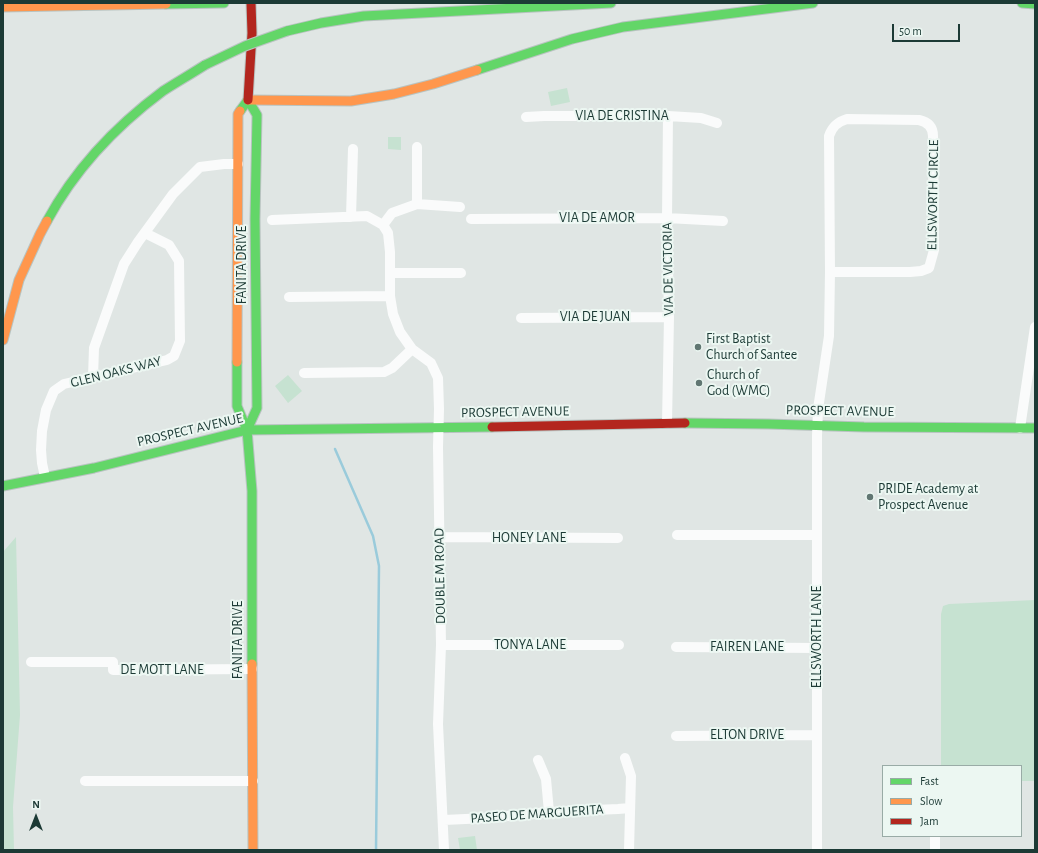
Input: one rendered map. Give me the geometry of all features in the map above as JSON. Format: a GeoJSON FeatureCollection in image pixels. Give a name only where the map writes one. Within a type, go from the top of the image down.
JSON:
{"type":"FeatureCollection","features":[{"type":"Feature","properties":{"kind":"main road"},"geometry":{"type":"LineString","coordinates":[[3,7],[224,3]]}},
{"type":"Feature","properties":{"kind":"main road","name":"FANITA DRIVE"},"geometry":{"type":"LineString","coordinates":[[251,3],[252,33],[248,100],[238,114],[237,406],[247,430],[252,491],[253,850]]}},
{"type":"Feature","properties":{"kind":"main road"},"geometry":{"type":"LineString","coordinates":[[3,340],[19,280],[40,234],[54,208],[73,180],[99,148],[125,122],[164,91],[205,65],[265,38],[287,31],[320,23],[364,16],[611,3]]}},
{"type":"Feature","properties":{"kind":"main road"},"geometry":{"type":"LineString","coordinates":[[248,100],[351,101],[394,94],[433,84],[572,39],[623,27],[813,3]]}},
{"type":"Feature","properties":{"kind":"main road"},"geometry":{"type":"LineString","coordinates":[[1022,3],[1035,4]]}},
{"type":"Feature","properties":{"kind":"main road","name":"FANITA DRIVE"},"geometry":{"type":"LineString","coordinates":[[247,430],[257,408],[257,115],[248,100]]}},
{"type":"Feature","properties":{"kind":"main road","name":"PROSPECT AVENUE"},"geometry":{"type":"LineString","coordinates":[[3,486],[94,468],[247,430],[667,423],[864,427],[1035,428]]}},
{"type":"Feature","properties":{"kind":"street","name":"VIA DE CRISTINA"},"geometry":{"type":"LineString","coordinates":[[526,117],[668,116],[701,118],[717,123]]}},
{"type":"Feature","properties":{"kind":"street","name":"VIA DE VICTORIA"},"geometry":{"type":"LineString","coordinates":[[667,423],[669,316],[667,218],[668,116]]}},
{"type":"Feature","properties":{"kind":"street","name":"ELLSWORTH CIRCLE"},"geometry":{"type":"LineString","coordinates":[[818,425],[818,408],[829,336],[830,272],[828,141],[830,132],[839,122],[847,120],[919,120],[925,122],[932,129],[933,136],[934,250],[929,268],[921,271],[910,272],[830,272]]}},
{"type":"Feature","properties":{"kind":"street"},"geometry":{"type":"LineString","coordinates":[[417,147],[417,204]]}},
{"type":"Feature","properties":{"kind":"street"},"geometry":{"type":"LineString","coordinates":[[351,217],[353,149]]}},
{"type":"Feature","properties":{"kind":"street"},"geometry":{"type":"LineString","coordinates":[[94,377],[94,348],[124,264],[138,242],[173,194],[200,167],[238,164]]}},
{"type":"Feature","properties":{"kind":"street"},"geometry":{"type":"LineString","coordinates":[[272,220],[367,216],[383,225],[392,213],[417,204],[460,207]]}},
{"type":"Feature","properties":{"kind":"street","name":"VIA DE AMOR"},"geometry":{"type":"LineString","coordinates":[[471,219],[667,218],[723,221]]}},
{"type":"Feature","properties":{"kind":"street","name":"DOUBLE M ROAD"},"geometry":{"type":"LineString","coordinates":[[383,225],[388,233],[390,252],[390,296],[393,314],[400,332],[412,349],[430,363],[438,378],[441,645],[438,724],[444,820],[444,850]]}},
{"type":"Feature","properties":{"kind":"street","name":"GLEN OAKS WAY"},"geometry":{"type":"LineString","coordinates":[[45,477],[42,463],[42,431],[46,410],[54,392],[64,384],[167,360],[174,356],[180,340],[179,261],[169,245],[145,233]]}},
{"type":"Feature","properties":{"kind":"street"},"geometry":{"type":"LineString","coordinates":[[390,273],[461,273]]}},
{"type":"Feature","properties":{"kind":"street"},"geometry":{"type":"LineString","coordinates":[[288,297],[390,296]]}},
{"type":"Feature","properties":{"kind":"street","name":"VIA DE JUAN"},"geometry":{"type":"LineString","coordinates":[[521,318],[669,316]]}},
{"type":"Feature","properties":{"kind":"street"},"geometry":{"type":"LineString","coordinates":[[1020,428],[1035,327]]}},
{"type":"Feature","properties":{"kind":"street"},"geometry":{"type":"LineString","coordinates":[[304,373],[384,372],[392,368],[412,349]]}},
{"type":"Feature","properties":{"kind":"street","name":"ELLSWORTH LANE"},"geometry":{"type":"LineString","coordinates":[[817,850],[818,425]]}},
{"type":"Feature","properties":{"kind":"street"},"geometry":{"type":"LineString","coordinates":[[677,535],[817,535]]}},
{"type":"Feature","properties":{"kind":"street","name":"HONEY LANE"},"geometry":{"type":"LineString","coordinates":[[440,537],[618,538]]}},
{"type":"Feature","properties":{"kind":"street","name":"TONYA LANE"},"geometry":{"type":"LineString","coordinates":[[441,645],[619,645]]}},
{"type":"Feature","properties":{"kind":"street","name":"FAIREN LANE"},"geometry":{"type":"LineString","coordinates":[[676,647],[817,648]]}},
{"type":"Feature","properties":{"kind":"street","name":"DE MOTT LANE"},"geometry":{"type":"LineString","coordinates":[[31,662],[113,662],[113,670],[252,669]]}},
{"type":"Feature","properties":{"kind":"street","name":"ELTON DRIVE"},"geometry":{"type":"LineString","coordinates":[[676,736],[817,735]]}},
{"type":"Feature","properties":{"kind":"street"},"geometry":{"type":"LineString","coordinates":[[625,758],[631,776],[629,850]]}},
{"type":"Feature","properties":{"kind":"street"},"geometry":{"type":"LineString","coordinates":[[538,760],[546,779],[549,812]]}},
{"type":"Feature","properties":{"kind":"street"},"geometry":{"type":"LineString","coordinates":[[85,782],[252,781]]}},
{"type":"Feature","properties":{"kind":"street","name":"PASEO DE MARGUERITA"},"geometry":{"type":"LineString","coordinates":[[444,820],[487,818],[549,812],[630,808]]}},
{"type":"Feature","properties":{"kind":"street"},"geometry":{"type":"LineString","coordinates":[[935,837],[935,850]]}},
{"type":"Feature","properties":{"kind":"green space"},"geometry":{"type":"Polygon","coordinates":[[[567,88],[570,102],[551,106],[548,92],[567,88]]]}},
{"type":"Feature","properties":{"kind":"green space"},"geometry":{"type":"Polygon","coordinates":[[[388,137],[401,137],[401,150],[388,149],[388,137]]]}},
{"type":"Feature","properties":{"kind":"green space"},"geometry":{"type":"Polygon","coordinates":[[[288,375],[302,391],[288,403],[275,386],[288,375]]]}},
{"type":"Feature","properties":{"kind":"green space"},"geometry":{"type":"Polygon","coordinates":[[[16,537],[20,715],[13,807],[14,850],[3,850],[3,552],[16,537]]]}},
{"type":"Feature","properties":{"kind":"green space"},"geometry":{"type":"Polygon","coordinates":[[[1035,600],[1035,781],[1022,781],[1022,765],[941,765],[941,614],[943,606],[949,604],[1035,600]]]}},
{"type":"Feature","properties":{"kind":"green space"},"geometry":{"type":"Polygon","coordinates":[[[475,836],[477,850],[460,850],[458,838],[475,836]]]}},
{"type":"Feature","properties":{"kind":"waterway"},"geometry":{"type":"LineString","coordinates":[[335,449],[373,536],[379,566],[376,850]]}},
{"type":"Feature","properties":{"kind":"traffic: fast"},"geometry":{"type":"LineString","coordinates":[[166,4],[224,3]]}},
{"type":"Feature","properties":{"kind":"traffic: fast"},"geometry":{"type":"LineString","coordinates":[[287,31],[321,23],[364,16],[611,3]]}},
{"type":"Feature","properties":{"kind":"traffic: fast"},"geometry":{"type":"LineString","coordinates":[[477,70],[572,39],[623,27],[813,3]]}},
{"type":"Feature","properties":{"kind":"traffic: fast"},"geometry":{"type":"LineString","coordinates":[[1022,3],[1035,4]]}},
{"type":"Feature","properties":{"kind":"traffic: fast"},"geometry":{"type":"LineString","coordinates":[[205,65],[245,46],[287,31]]}},
{"type":"Feature","properties":{"kind":"traffic: fast"},"geometry":{"type":"LineString","coordinates":[[47,221],[70,184],[113,134],[163,91],[205,65]]}},
{"type":"Feature","properties":{"kind":"traffic: fast"},"geometry":{"type":"LineString","coordinates":[[240,111],[248,100],[257,115],[255,219],[257,408],[247,430]]}},
{"type":"Feature","properties":{"kind":"traffic: fast"},"geometry":{"type":"LineString","coordinates":[[237,362],[237,406],[247,430],[252,491],[252,664]]}},
{"type":"Feature","properties":{"kind":"traffic: fast"},"geometry":{"type":"LineString","coordinates":[[685,423],[864,427],[1035,428]]}},
{"type":"Feature","properties":{"kind":"traffic: fast"},"geometry":{"type":"LineString","coordinates":[[3,486],[94,468],[247,430],[492,427]]}},
{"type":"Feature","properties":{"kind":"traffic: slow"},"geometry":{"type":"LineString","coordinates":[[3,7],[166,4]]}},
{"type":"Feature","properties":{"kind":"traffic: slow"},"geometry":{"type":"LineString","coordinates":[[248,100],[351,101],[394,94],[433,84],[477,70]]}},
{"type":"Feature","properties":{"kind":"traffic: slow"},"geometry":{"type":"LineString","coordinates":[[237,362],[238,114],[240,111]]}},
{"type":"Feature","properties":{"kind":"traffic: slow"},"geometry":{"type":"LineString","coordinates":[[3,340],[19,280],[47,221]]}},
{"type":"Feature","properties":{"kind":"traffic: slow"},"geometry":{"type":"LineString","coordinates":[[252,664],[253,850]]}},
{"type":"Feature","properties":{"kind":"traffic: jam"},"geometry":{"type":"LineString","coordinates":[[248,100],[252,33],[251,3]]}},
{"type":"Feature","properties":{"kind":"traffic: jam"},"geometry":{"type":"LineString","coordinates":[[492,427],[685,423]]}},
{"type":"Feature","properties":{"kind":"place","name":"First Baptist Church of Santee"},"geometry":{"type":"Point","coordinates":[698,347]}},
{"type":"Feature","properties":{"kind":"place","name":"Church of God (WMC)"},"geometry":{"type":"Point","coordinates":[699,383]}},
{"type":"Feature","properties":{"kind":"place","name":"PRIDE Academy at Prospect Avenue"},"geometry":{"type":"Point","coordinates":[870,497]}}]}
